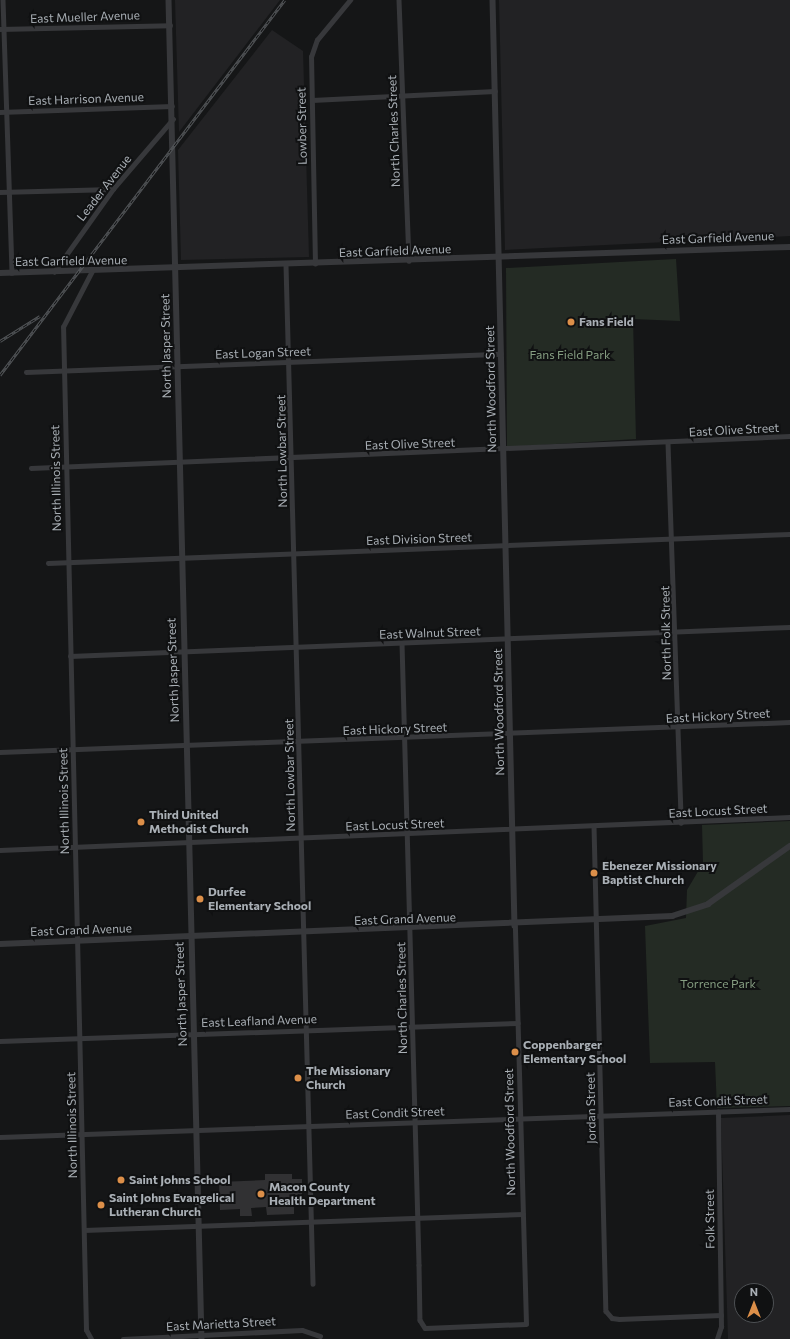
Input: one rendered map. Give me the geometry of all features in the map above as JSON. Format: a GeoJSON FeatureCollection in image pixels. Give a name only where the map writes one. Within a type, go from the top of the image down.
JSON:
{"type":"FeatureCollection","features":[{"type":"Feature","properties":{"kind":"street"},"geometry":{"type":"LineString","coordinates":[[3,0],[2,29],[7,111],[12,273]]}},
{"type":"Feature","properties":{"kind":"street","name":"North Jasper Street"},"geometry":{"type":"LineString","coordinates":[[169,0],[173,119],[190,937],[194,1034],[197,1226],[202,1337]]}},
{"type":"Feature","properties":{"kind":"street","name":"Lowber Street"},"geometry":{"type":"LineString","coordinates":[[315,264],[311,57],[317,40],[350,0]]}},
{"type":"Feature","properties":{"kind":"street","name":"North Charles Street"},"geometry":{"type":"LineString","coordinates":[[399,0],[409,261]]}},
{"type":"Feature","properties":{"kind":"street","name":"North Woodford Street"},"geometry":{"type":"LineString","coordinates":[[425,1328],[526,1324],[493,0]]}},
{"type":"Feature","properties":{"kind":"street","name":"East Mueller Avenue"},"geometry":{"type":"LineString","coordinates":[[2,29],[170,25]]}},
{"type":"Feature","properties":{"kind":"street"},"geometry":{"type":"LineString","coordinates":[[312,100],[495,91]]}},
{"type":"Feature","properties":{"kind":"street","name":"East Harrison Avenue"},"geometry":{"type":"LineString","coordinates":[[0,112],[172,106]]}},
{"type":"Feature","properties":{"kind":"street","name":"Leader Avenue"},"geometry":{"type":"LineString","coordinates":[[54,272],[113,189],[173,119]]}},
{"type":"Feature","properties":{"kind":"street"},"geometry":{"type":"LineString","coordinates":[[0,192],[113,189]]}},
{"type":"Feature","properties":{"kind":"street","name":"East Garfield Avenue"},"geometry":{"type":"LineString","coordinates":[[0,273],[500,259],[790,247]]}},
{"type":"Feature","properties":{"kind":"street","name":"North Lowbar Street"},"geometry":{"type":"LineString","coordinates":[[286,266],[290,362],[313,1284]]}},
{"type":"Feature","properties":{"kind":"street","name":"North Illinois Street"},"geometry":{"type":"LineString","coordinates":[[90,1339],[84,1230],[63,327],[92,271]]}},
{"type":"Feature","properties":{"kind":"street","name":"East Logan Street"},"geometry":{"type":"LineString","coordinates":[[26,372],[501,354]]}},
{"type":"Feature","properties":{"kind":"street","name":"East Olive Street"},"geometry":{"type":"LineString","coordinates":[[31,468],[179,461],[504,450],[790,436]]}},
{"type":"Feature","properties":{"kind":"street","name":"North Folk Street"},"geometry":{"type":"LineString","coordinates":[[668,443],[677,633],[677,728],[681,823]]}},
{"type":"Feature","properties":{"kind":"street","name":"East Division Street"},"geometry":{"type":"LineString","coordinates":[[48,563],[673,540],[790,534]]}},
{"type":"Feature","properties":{"kind":"street","name":"East Walnut Street"},"geometry":{"type":"LineString","coordinates":[[70,656],[509,640],[790,627]]}},
{"type":"Feature","properties":{"kind":"street","name":"North Charles Street"},"geometry":{"type":"LineString","coordinates":[[402,643],[420,1320],[425,1328]]}},
{"type":"Feature","properties":{"kind":"street","name":"East Hickory Street"},"geometry":{"type":"LineString","coordinates":[[0,752],[511,735],[790,722]]}},
{"type":"Feature","properties":{"kind":"street","name":"East Locust Street"},"geometry":{"type":"LineString","coordinates":[[0,850],[75,846],[302,839],[790,817]]}},
{"type":"Feature","properties":{"kind":"street","name":"Jordan Street"},"geometry":{"type":"LineString","coordinates":[[594,826],[598,922],[600,1115],[606,1308],[609,1317],[721,1315]]}},
{"type":"Feature","properties":{"kind":"street","name":"East Grand Avenue"},"geometry":{"type":"LineString","coordinates":[[0,944],[515,926],[598,922],[672,916],[708,904],[790,846]]}},
{"type":"Feature","properties":{"kind":"street","name":"East Leafland Avenue"},"geometry":{"type":"LineString","coordinates":[[0,1041],[306,1029],[518,1023]]}},
{"type":"Feature","properties":{"kind":"street","name":"East Condit Street"},"geometry":{"type":"LineString","coordinates":[[0,1137],[790,1109]]}},
{"type":"Feature","properties":{"kind":"street","name":"Folk Street"},"geometry":{"type":"LineString","coordinates":[[717,1339],[721,1327],[718,1112]]}},
{"type":"Feature","properties":{"kind":"street"},"geometry":{"type":"LineString","coordinates":[[84,1230],[311,1220],[523,1214]]}},
{"type":"Feature","properties":{"kind":"street","name":"East Marietta Street"},"geometry":{"type":"LineString","coordinates":[[123,1339],[202,1337],[302,1330],[320,1336]]}},
{"type":"Feature","properties":{"kind":"shaded area"},"geometry":{"type":"Polygon","coordinates":[[[175,0],[280,0],[179,132],[175,0]]]}},
{"type":"Feature","properties":{"kind":"shaded area"},"geometry":{"type":"Polygon","coordinates":[[[499,0],[790,0],[790,236],[505,250],[499,0]]]}},
{"type":"Feature","properties":{"kind":"shaded area"},"geometry":{"type":"Polygon","coordinates":[[[272,30],[303,51],[309,257],[181,260],[178,150],[272,30]]]}},
{"type":"Feature","properties":{"kind":"shaded area"},"geometry":{"type":"Polygon","coordinates":[[[790,1115],[790,1339],[728,1339],[721,1118],[790,1115]]]}},
{"type":"Feature","properties":{"kind":"green space","name":"Fans Field Park"},"geometry":{"type":"Polygon","coordinates":[[[676,259],[680,321],[633,319],[636,439],[507,447],[506,268],[676,259]]]}},
{"type":"Feature","properties":{"kind":"green space","name":"Torrence Park"},"geometry":{"type":"Polygon","coordinates":[[[790,821],[790,1106],[717,1108],[715,1062],[650,1063],[645,926],[686,918],[687,890],[703,863],[702,825],[790,821]]]}},
{"type":"Feature","properties":{"kind":"building","name":"Macon County Health Department"},"geometry":{"type":"Polygon","coordinates":[[[265,1174],[292,1174],[292,1179],[302,1179],[302,1205],[294,1206],[294,1214],[267,1215],[266,1207],[251,1208],[252,1216],[240,1216],[240,1209],[220,1210],[219,1182],[265,1180],[265,1174]]]}},
{"type":"Feature","properties":{"kind":"railway"},"geometry":{"type":"LineString","coordinates":[[0,375],[285,0]]}},
{"type":"Feature","properties":{"kind":"railway"},"geometry":{"type":"LineString","coordinates":[[0,341],[40,316]]}},
{"type":"Feature","properties":{"kind":"place","name":"Fans Field"},"geometry":{"type":"Point","coordinates":[571,322]}},
{"type":"Feature","properties":{"kind":"place","name":"Third United Methodist Church"},"geometry":{"type":"Point","coordinates":[141,822]}},
{"type":"Feature","properties":{"kind":"place","name":"Ebenezer Missionary Baptist Church"},"geometry":{"type":"Point","coordinates":[594,873]}},
{"type":"Feature","properties":{"kind":"place","name":"Durfee Elementary School"},"geometry":{"type":"Point","coordinates":[200,899]}},
{"type":"Feature","properties":{"kind":"place","name":"Coppenbarger Elementary School"},"geometry":{"type":"Point","coordinates":[515,1052]}},
{"type":"Feature","properties":{"kind":"place","name":"The Missionary Church"},"geometry":{"type":"Point","coordinates":[298,1078]}},
{"type":"Feature","properties":{"kind":"place","name":"Saint Johns School"},"geometry":{"type":"Point","coordinates":[121,1180]}},
{"type":"Feature","properties":{"kind":"place","name":"Macon County Health Department"},"geometry":{"type":"Point","coordinates":[261,1194]}},
{"type":"Feature","properties":{"kind":"place","name":"Saint Johns Evangelical Lutheran Church"},"geometry":{"type":"Point","coordinates":[101,1205]}}]}
